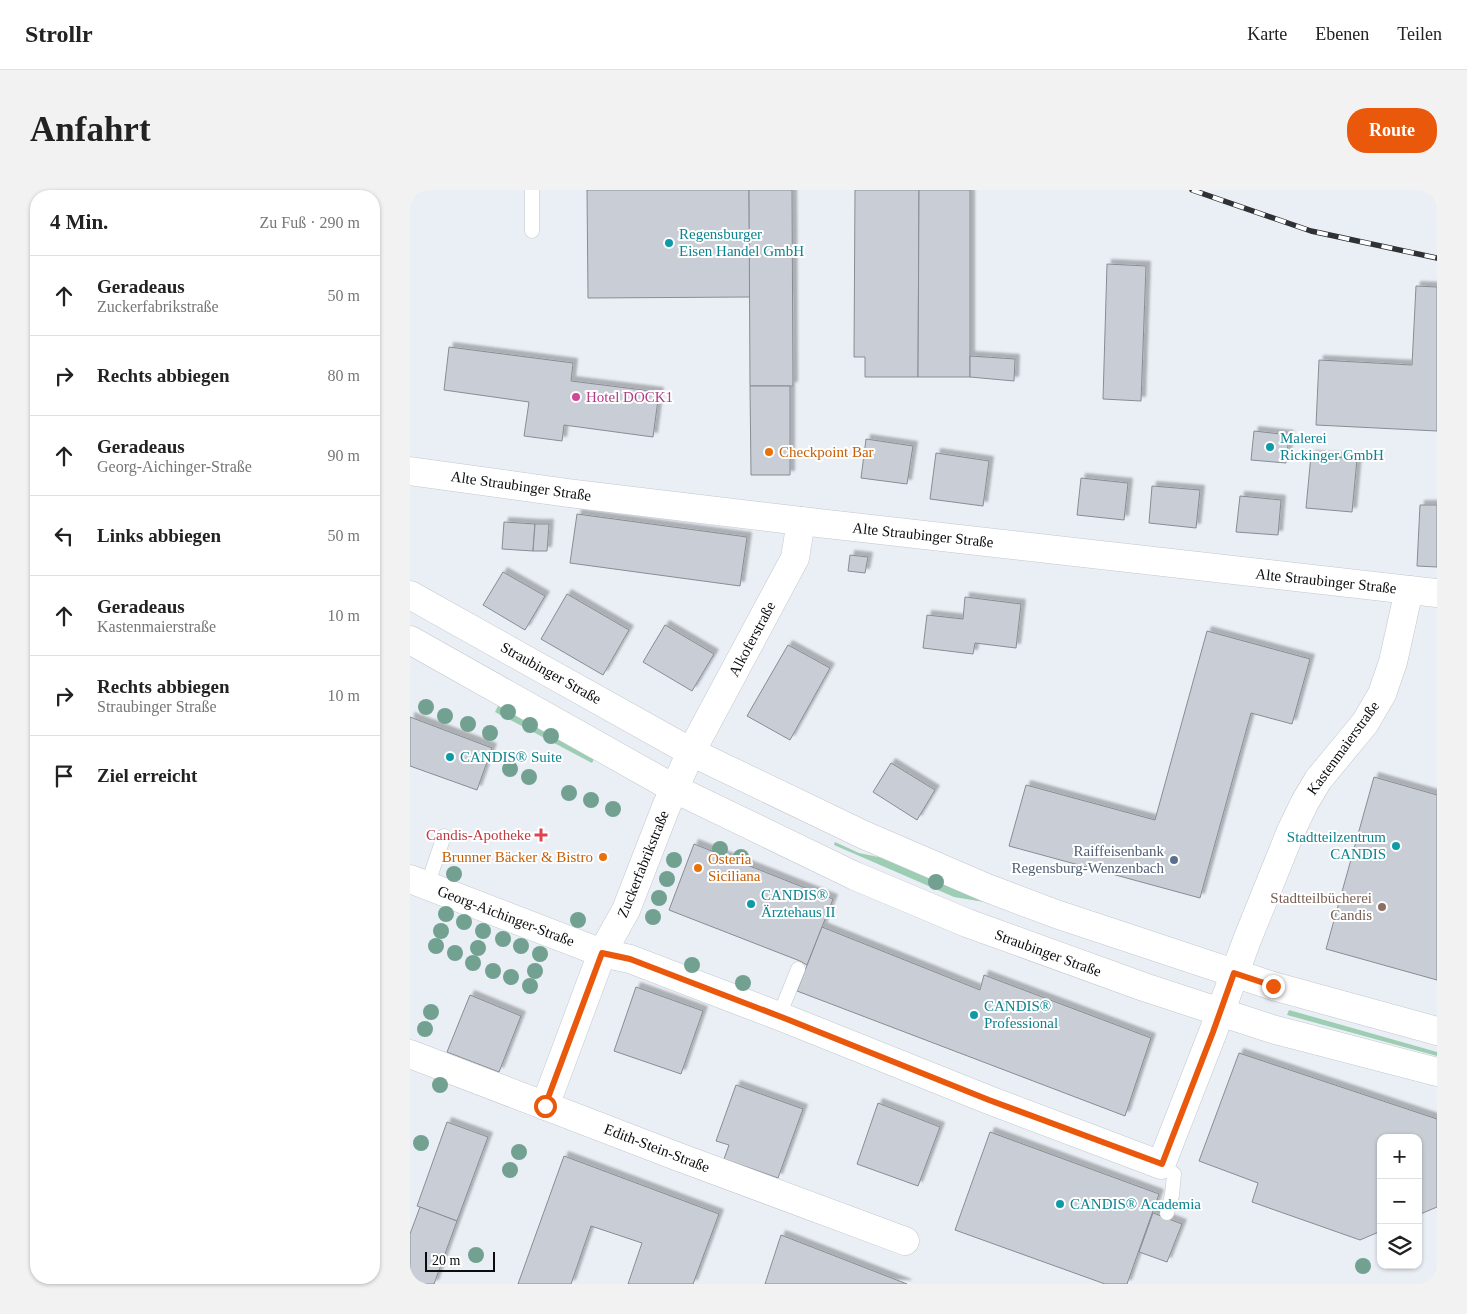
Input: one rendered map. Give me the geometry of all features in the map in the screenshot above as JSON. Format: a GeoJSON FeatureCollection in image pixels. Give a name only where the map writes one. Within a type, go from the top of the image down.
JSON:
{"type":"FeatureCollection","features":[{"type":"Feature","properties":{"kind":"street","name":"Alte Straubinger Straße"},"geometry":{"type":"LineString","coordinates":[[410,471],[568,493],[801,521],[1437,592]]}},
{"type":"Feature","properties":{"kind":"street","name":"Alkoferstraße"},"geometry":{"type":"LineString","coordinates":[[691,752],[794,558],[801,521]]}},
{"type":"Feature","properties":{"kind":"street","name":"Kastenmaierstraße"},"geometry":{"type":"LineString","coordinates":[[1162,1164],[1234,973],[1304,802],[1318,780],[1365,723],[1382,694],[1393,662],[1409,590]]}},
{"type":"Feature","properties":{"kind":"street","name":"Straubinger Straße"},"geometry":{"type":"LineString","coordinates":[[410,595],[691,752],[864,835],[987,888],[1056,914],[1234,973],[1291,991],[1437,1031]]}},
{"type":"Feature","properties":{"kind":"street","name":"Straubinger Straße"},"geometry":{"type":"LineString","coordinates":[[410,640],[675,789],[855,876],[967,923],[1050,954],[1220,1012],[1272,1029],[1437,1072]]}},
{"type":"Feature","properties":{"kind":"street"},"geometry":{"type":"LineString","coordinates":[[675,789],[691,752]]}},
{"type":"Feature","properties":{"kind":"street","name":"Zuckerfabrikstraße"},"geometry":{"type":"LineString","coordinates":[[545,1106],[602,953],[626,910],[666,807],[675,789]]}},
{"type":"Feature","properties":{"kind":"street","name":"Georg-Aichinger-Straße"},"geometry":{"type":"LineString","coordinates":[[418,883],[602,953],[630,959],[998,1103],[1162,1164]]}},
{"type":"Feature","properties":{"kind":"street","name":"Edith-Stein-Straße"},"geometry":{"type":"LineString","coordinates":[[410,1054],[905,1241]]}},
{"type":"Feature","properties":{"kind":"lane"},"geometry":{"type":"LineString","coordinates":[[532,190],[532,231]]}},
{"type":"Feature","properties":{"kind":"lane"},"geometry":{"type":"LineString","coordinates":[[418,883],[444,836]]}},
{"type":"Feature","properties":{"kind":"lane"},"geometry":{"type":"LineString","coordinates":[[779,1016],[798,969]]}},
{"type":"Feature","properties":{"kind":"lane"},"geometry":{"type":"LineString","coordinates":[[1162,1164],[1174,1174],[1172,1195],[1167,1213]]}},
{"type":"Feature","properties":{"kind":"green space"},"geometry":{"type":"Polygon","coordinates":[[[500,702],[595,757],[592,763],[495,712],[500,702]]]}},
{"type":"Feature","properties":{"kind":"green space"},"geometry":{"type":"Polygon","coordinates":[[[835,842],[859,853],[883,858],[1145,954],[1145,958],[996,904],[954,897],[834,845],[835,842]]]}},
{"type":"Feature","properties":{"kind":"green space"},"geometry":{"type":"Polygon","coordinates":[[[1289,1010],[1437,1052],[1437,1056],[1287,1015],[1289,1010]]]}},
{"type":"Feature","properties":{"kind":"building","name":"Regensburger Eisen Handel GmbH"},"geometry":{"type":"Polygon","coordinates":[[[587,190],[749,190],[750,297],[588,298],[587,190]]]}},
{"type":"Feature","properties":{"kind":"building"},"geometry":{"type":"Polygon","coordinates":[[[749,190],[792,190],[793,386],[750,386],[749,190]]]}},
{"type":"Feature","properties":{"kind":"building"},"geometry":{"type":"Polygon","coordinates":[[[855,190],[919,190],[918,377],[865,377],[865,357],[854,357],[855,190]]]}},
{"type":"Feature","properties":{"kind":"building"},"geometry":{"type":"Polygon","coordinates":[[[919,190],[970,190],[970,377],[918,377],[919,190]]]}},
{"type":"Feature","properties":{"kind":"building"},"geometry":{"type":"Polygon","coordinates":[[[1107,264],[1146,266],[1141,401],[1103,399],[1107,264]]]}},
{"type":"Feature","properties":{"kind":"building"},"geometry":{"type":"Polygon","coordinates":[[[1416,286],[1437,287],[1437,431],[1316,425],[1319,360],[1412,365],[1416,286]]]}},
{"type":"Feature","properties":{"kind":"building","name":"Hotel DOCK1"},"geometry":{"type":"Polygon","coordinates":[[[449,347],[573,363],[571,381],[659,392],[653,437],[564,425],[562,441],[524,436],[529,402],[444,390],[449,347]]]}},
{"type":"Feature","properties":{"kind":"building"},"geometry":{"type":"Polygon","coordinates":[[[970,356],[1015,359],[1014,381],[970,377],[970,356]]]}},
{"type":"Feature","properties":{"kind":"building"},"geometry":{"type":"Polygon","coordinates":[[[750,386],[790,386],[790,475],[751,475],[750,386]]]}},
{"type":"Feature","properties":{"kind":"building","name":"Malerei Rickinger GmbH"},"geometry":{"type":"Polygon","coordinates":[[[1254,431],[1289,435],[1286,463],[1251,460],[1254,431]]]}},
{"type":"Feature","properties":{"kind":"building"},"geometry":{"type":"Polygon","coordinates":[[[866,439],[913,446],[907,484],[861,478],[866,439]]]}},
{"type":"Feature","properties":{"kind":"building"},"geometry":{"type":"Polygon","coordinates":[[[936,453],[989,461],[983,506],[930,499],[936,453]]]}},
{"type":"Feature","properties":{"kind":"building"},"geometry":{"type":"Polygon","coordinates":[[[1311,455],[1357,459],[1352,512],[1306,508],[1311,455]]]}},
{"type":"Feature","properties":{"kind":"building"},"geometry":{"type":"Polygon","coordinates":[[[1081,478],[1128,483],[1124,520],[1077,515],[1081,478]]]}},
{"type":"Feature","properties":{"kind":"building"},"geometry":{"type":"Polygon","coordinates":[[[1152,486],[1200,490],[1196,528],[1149,523],[1152,486]]]}},
{"type":"Feature","properties":{"kind":"building"},"geometry":{"type":"Polygon","coordinates":[[[1240,496],[1281,500],[1278,535],[1236,532],[1240,496]]]}},
{"type":"Feature","properties":{"kind":"building"},"geometry":{"type":"Polygon","coordinates":[[[1420,505],[1437,505],[1437,567],[1417,566],[1420,505]]]}},
{"type":"Feature","properties":{"kind":"building"},"geometry":{"type":"Polygon","coordinates":[[[577,514],[747,537],[740,586],[570,563],[577,514]]]}},
{"type":"Feature","properties":{"kind":"building"},"geometry":{"type":"Polygon","coordinates":[[[504,522],[535,524],[533,551],[502,549],[504,522]]]}},
{"type":"Feature","properties":{"kind":"building"},"geometry":{"type":"Polygon","coordinates":[[[535,524],[549,524],[547,551],[533,551],[535,524]]]}},
{"type":"Feature","properties":{"kind":"building"},"geometry":{"type":"Polygon","coordinates":[[[850,555],[868,557],[865,573],[848,571],[850,555]]]}},
{"type":"Feature","properties":{"kind":"building"},"geometry":{"type":"Polygon","coordinates":[[[503,572],[545,596],[525,630],[483,605],[503,572]]]}},
{"type":"Feature","properties":{"kind":"building"},"geometry":{"type":"Polygon","coordinates":[[[567,594],[629,630],[603,675],[541,639],[567,594]]]}},
{"type":"Feature","properties":{"kind":"building"},"geometry":{"type":"Polygon","coordinates":[[[965,597],[1021,604],[1016,648],[975,643],[973,654],[923,648],[927,615],[963,619],[965,597]]]}},
{"type":"Feature","properties":{"kind":"building"},"geometry":{"type":"Polygon","coordinates":[[[665,625],[714,654],[692,691],[643,662],[665,625]]]}},
{"type":"Feature","properties":{"kind":"building"},"geometry":{"type":"Polygon","coordinates":[[[1207,631],[1310,659],[1292,724],[1251,713],[1200,898],[1009,846],[1026,785],[1155,820],[1207,631]]]}},
{"type":"Feature","properties":{"kind":"building"},"geometry":{"type":"Polygon","coordinates":[[[788,645],[830,668],[790,740],[747,716],[788,645]]]}},
{"type":"Feature","properties":{"kind":"building","name":"CANDIS® Suite"},"geometry":{"type":"Polygon","coordinates":[[[410,717],[492,748],[477,790],[410,766],[410,717]]]}},
{"type":"Feature","properties":{"kind":"building"},"geometry":{"type":"Polygon","coordinates":[[[891,763],[935,790],[917,820],[873,792],[891,763]]]}},
{"type":"Feature","properties":{"kind":"building","name":"Stadtteilzentrum CANDIS"},"geometry":{"type":"Polygon","coordinates":[[[1374,777],[1437,795],[1437,980],[1326,949],[1374,777]]]}},
{"type":"Feature","properties":{"kind":"building","name":"CANDIS® Ärztehaus II"},"geometry":{"type":"Polygon","coordinates":[[[694,844],[833,899],[807,965],[669,910],[694,844]]]}},
{"type":"Feature","properties":{"kind":"building","name":"CANDIS® Professional"},"geometry":{"type":"Polygon","coordinates":[[[822,927],[980,990],[984,975],[1151,1038],[1125,1116],[797,991],[822,927]]]}},
{"type":"Feature","properties":{"kind":"building"},"geometry":{"type":"Polygon","coordinates":[[[636,987],[703,1011],[681,1074],[614,1051],[636,987]]]}},
{"type":"Feature","properties":{"kind":"building"},"geometry":{"type":"Polygon","coordinates":[[[470,995],[521,1016],[499,1072],[447,1052],[470,995]]]}},
{"type":"Feature","properties":{"kind":"building"},"geometry":{"type":"Polygon","coordinates":[[[1239,1053],[1437,1119],[1437,1207],[1422,1213],[1422,1134],[1377,1134],[1377,1233],[1360,1240],[1252,1202],[1258,1183],[1199,1161],[1239,1053]]]}},
{"type":"Feature","properties":{"kind":"building"},"geometry":{"type":"Polygon","coordinates":[[[736,1085],[803,1109],[778,1178],[724,1159],[729,1145],[716,1141],[736,1085]]]}},
{"type":"Feature","properties":{"kind":"building"},"geometry":{"type":"Polygon","coordinates":[[[878,1103],[940,1127],[918,1186],[857,1164],[878,1103]]]}},
{"type":"Feature","properties":{"kind":"building"},"geometry":{"type":"Polygon","coordinates":[[[447,1122],[488,1137],[457,1221],[417,1206],[447,1122]]]}},
{"type":"Feature","properties":{"kind":"building","name":"CANDIS® Academia"},"geometry":{"type":"Polygon","coordinates":[[[990,1132],[1159,1194],[1127,1284],[1105,1284],[955,1230],[990,1132]]]}},
{"type":"Feature","properties":{"kind":"building"},"geometry":{"type":"Polygon","coordinates":[[[564,1156],[719,1214],[693,1284],[628,1284],[642,1243],[591,1226],[571,1284],[518,1284],[564,1156]]]}},
{"type":"Feature","properties":{"kind":"building"},"geometry":{"type":"Polygon","coordinates":[[[420,1207],[457,1221],[434,1284],[410,1284],[410,1234],[420,1207]]]}},
{"type":"Feature","properties":{"kind":"building"},"geometry":{"type":"Polygon","coordinates":[[[1153,1213],[1182,1224],[1167,1262],[1139,1252],[1153,1213]]]}},
{"type":"Feature","properties":{"kind":"building"},"geometry":{"type":"Polygon","coordinates":[[[781,1235],[907,1284],[765,1284],[781,1235]]]}},
{"type":"Feature","properties":{"kind":"railway"},"geometry":{"type":"LineString","coordinates":[[1192,190],[1311,231],[1437,258]]}},
{"type":"Feature","properties":{"kind":"place","name":"Regensburger Eisen Handel GmbH"},"geometry":{"type":"Point","coordinates":[669,243]}},
{"type":"Feature","properties":{"kind":"place","name":"Hotel DOCK1"},"geometry":{"type":"Point","coordinates":[576,397]}},
{"type":"Feature","properties":{"kind":"place","name":"Malerei Rickinger GmbH"},"geometry":{"type":"Point","coordinates":[1270,447]}},
{"type":"Feature","properties":{"kind":"place","name":"Checkpoint Bar"},"geometry":{"type":"Point","coordinates":[769,452]}},
{"type":"Feature","properties":{"kind":"place","name":"CANDIS® Suite"},"geometry":{"type":"Point","coordinates":[450,757]}},
{"type":"Feature","properties":{"kind":"place","name":"Candis-Apotheke"},"geometry":{"type":"Point","coordinates":[541,835]}},
{"type":"Feature","properties":{"kind":"place","name":"Stadtteilzentrum CANDIS"},"geometry":{"type":"Point","coordinates":[1396,846]}},
{"type":"Feature","properties":{"kind":"place","name":"Brunner Bäcker & Bistro"},"geometry":{"type":"Point","coordinates":[603,857]}},
{"type":"Feature","properties":{"kind":"place","name":"Raiffeisenbank Regensburg-Wenzenbach"},"geometry":{"type":"Point","coordinates":[1174,860]}},
{"type":"Feature","properties":{"kind":"place","name":"Osteria Siciliana"},"geometry":{"type":"Point","coordinates":[698,868]}},
{"type":"Feature","properties":{"kind":"place","name":"CANDIS® Ärztehaus II"},"geometry":{"type":"Point","coordinates":[751,904]}},
{"type":"Feature","properties":{"kind":"place","name":"Stadtteilbücherei Candis"},"geometry":{"type":"Point","coordinates":[1382,907]}},
{"type":"Feature","properties":{"kind":"place","name":"CANDIS® Professional"},"geometry":{"type":"Point","coordinates":[974,1015]}},
{"type":"Feature","properties":{"kind":"place","name":"CANDIS® Academia"},"geometry":{"type":"Point","coordinates":[1060,1204]}},
{"type":"Feature","properties":{"kind":"route"},"geometry":{"type":"LineString","coordinates":[[545,1106],[602,953],[630,959],[989,1100],[1162,1164],[1234,973],[1273,986]]}}]}
